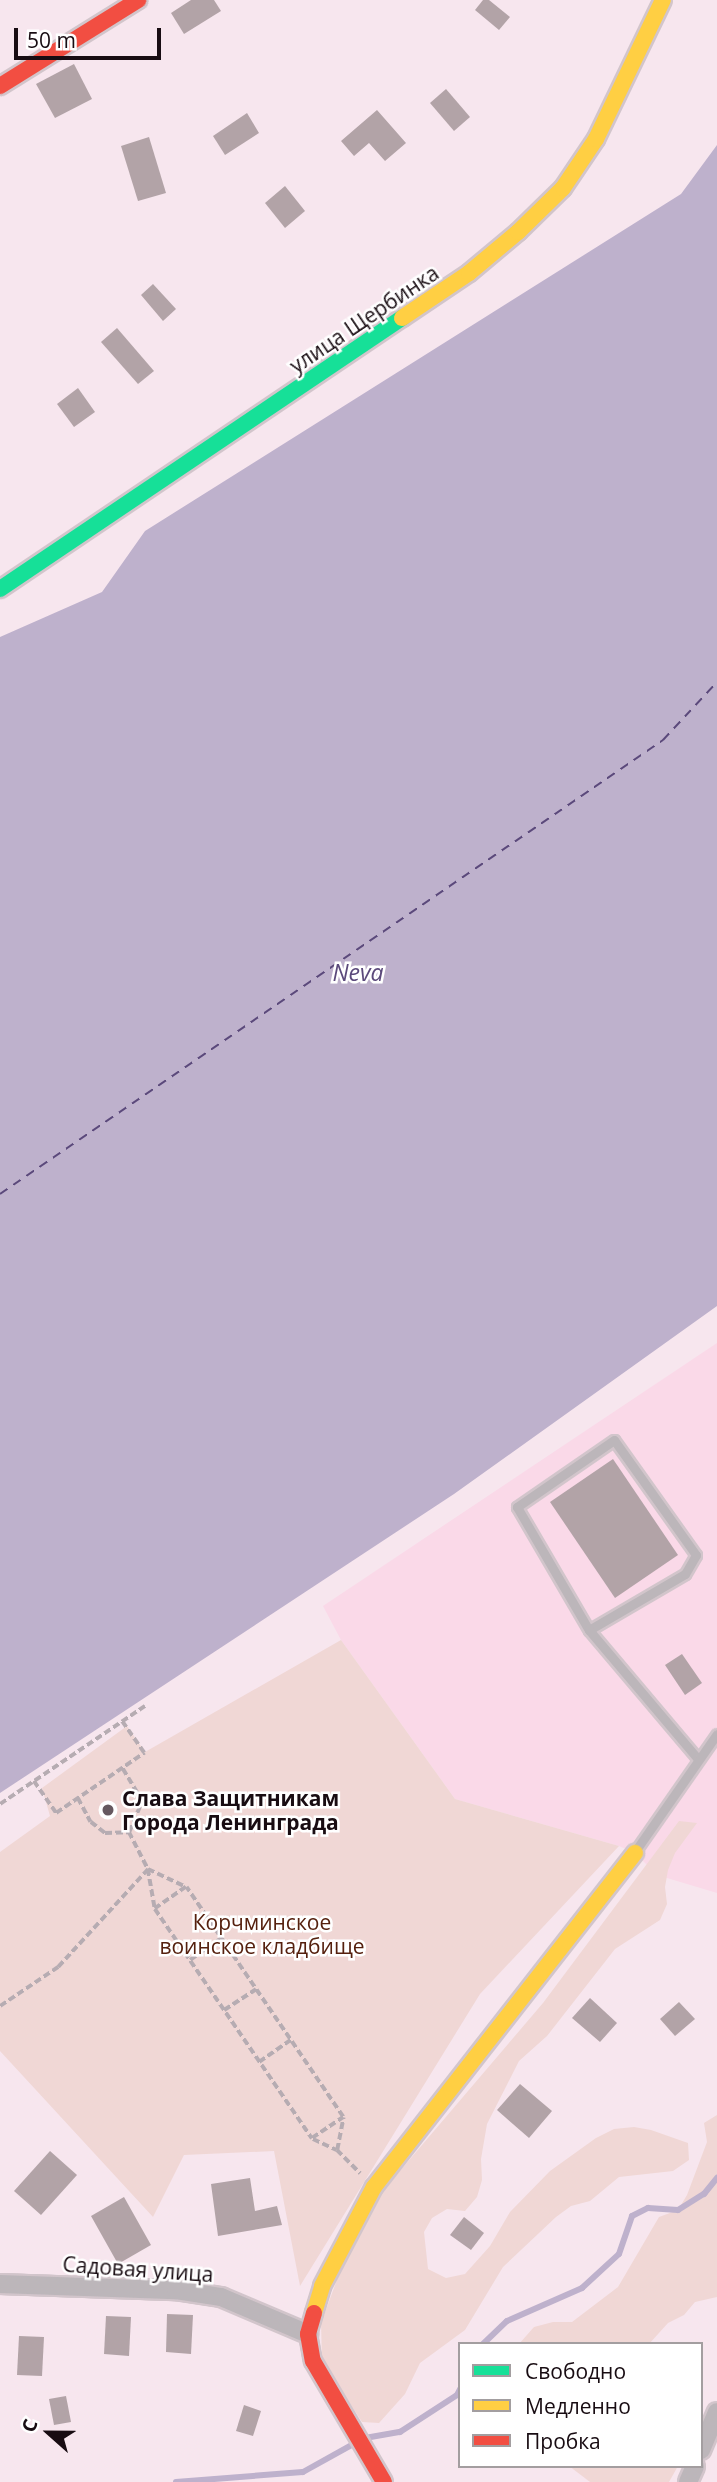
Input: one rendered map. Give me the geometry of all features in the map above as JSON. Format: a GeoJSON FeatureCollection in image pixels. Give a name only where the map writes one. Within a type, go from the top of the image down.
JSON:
{"type":"FeatureCollection","features":[{"type":"Feature","properties":{"kind":"street"},"geometry":{"type":"LineString","coordinates":[[0,86],[137,0]]}},
{"type":"Feature","properties":{"kind":"street","name":"улица Щербинка"},"geometry":{"type":"LineString","coordinates":[[0,589],[469,273],[518,232],[563,188],[596,139],[624,86],[663,0]]}},
{"type":"Feature","properties":{"kind":"street"},"geometry":{"type":"LineString","coordinates":[[384,2482],[313,2361],[308,2334],[322,2286],[374,2187],[635,1853]]}},
{"type":"Feature","properties":{"kind":"street","name":"Садовая улица"},"geometry":{"type":"LineString","coordinates":[[0,2284],[176,2290],[221,2297],[308,2334]]}},
{"type":"Feature","properties":{"kind":"street"},"geometry":{"type":"LineString","coordinates":[[703,2445],[717,2412]]}},
{"type":"Feature","properties":{"kind":"lane"},"geometry":{"type":"LineString","coordinates":[[589,1630],[685,1574],[696,1555],[614,1440],[517,1507],[589,1630],[698,1759]]}},
{"type":"Feature","properties":{"kind":"lane"},"geometry":{"type":"LineString","coordinates":[[635,1853],[717,1734]]}},
{"type":"Feature","properties":{"kind":"path"},"geometry":{"type":"LineString","coordinates":[[0,1804],[145,1706]]}},
{"type":"Feature","properties":{"kind":"path"},"geometry":{"type":"LineString","coordinates":[[34,1781],[55,1813],[144,1753],[122,1721]]}},
{"type":"Feature","properties":{"kind":"path"},"geometry":{"type":"LineString","coordinates":[[122,1768],[137,1793],[140,1806],[129,1832]]}},
{"type":"Feature","properties":{"kind":"path"},"geometry":{"type":"LineString","coordinates":[[78,1798],[91,1822],[105,1833],[129,1832]]}},
{"type":"Feature","properties":{"kind":"path"},"geometry":{"type":"LineString","coordinates":[[129,1832],[148,1869],[155,1909],[259,2062],[312,2138],[337,2150],[374,2187]]}},
{"type":"Feature","properties":{"kind":"path"},"geometry":{"type":"LineString","coordinates":[[148,1869],[186,1887],[343,2117],[337,2150]]}},
{"type":"Feature","properties":{"kind":"path"},"geometry":{"type":"LineString","coordinates":[[0,2007],[58,1967],[148,1869]]}},
{"type":"Feature","properties":{"kind":"path"},"geometry":{"type":"LineString","coordinates":[[155,1909],[186,1887]]}},
{"type":"Feature","properties":{"kind":"path"},"geometry":{"type":"LineString","coordinates":[[190,1960],[221,1938]]}},
{"type":"Feature","properties":{"kind":"path"},"geometry":{"type":"LineString","coordinates":[[225,2010],[256,1989]]}},
{"type":"Feature","properties":{"kind":"path"},"geometry":{"type":"LineString","coordinates":[[259,2062],[291,2040]]}},
{"type":"Feature","properties":{"kind":"path"},"geometry":{"type":"LineString","coordinates":[[312,2138],[343,2117]]}},
{"type":"Feature","properties":{"kind":"shaded area"},"geometry":{"type":"Polygon","coordinates":[[[717,1343],[717,1893],[657,1875],[635,1853],[619,1846],[455,1799],[341,1640],[323,1606],[717,1343]]]}},
{"type":"Feature","properties":{"kind":"green space","name":"Корчминское воинское кладбище"},"geometry":{"type":"Polygon","coordinates":[[[341,1640],[455,1799],[619,1846],[480,1994],[300,2286],[274,2151],[184,2155],[153,2217],[0,2051],[0,1852],[50,1816],[42,1788],[127,1726],[145,1752],[341,1640]]]}},
{"type":"Feature","properties":{"kind":"green space"},"geometry":{"type":"Polygon","coordinates":[[[679,1821],[697,1823],[675,1853],[668,1870],[665,1887],[667,1904],[660,1920],[615,1949],[547,2036],[519,2061],[487,2124],[481,2159],[482,2180],[477,2197],[465,2211],[447,2209],[432,2218],[424,2232],[428,2269],[446,2278],[465,2274],[490,2246],[510,2212],[550,2171],[596,2138],[614,2129],[634,2127],[651,2130],[688,2143],[689,2160],[673,2171],[619,2177],[590,2201],[571,2206],[556,2217],[503,2267],[465,2330],[420,2363],[405,2394],[379,2423],[362,2422],[322,2360],[321,2323],[348,2250],[376,2199],[543,2003],[679,1821]]]}},
{"type":"Feature","properties":{"kind":"green space"},"geometry":{"type":"Polygon","coordinates":[[[717,2115],[717,2297],[695,2302],[684,2315],[668,2323],[651,2342],[521,2342],[534,2327],[553,2322],[572,2322],[618,2287],[659,2217],[678,2210],[687,2195],[707,2142],[704,2123],[717,2115]]]}},
{"type":"Feature","properties":{"kind":"green space"},"geometry":{"type":"Polygon","coordinates":[[[572,2468],[677,2468],[669,2482],[590,2482],[572,2468]]]}},
{"type":"Feature","properties":{"kind":"water","name":"Neva"},"geometry":{"type":"Polygon","coordinates":[[[717,145],[717,1306],[454,1494],[0,1793],[0,637],[102,592],[145,531],[681,194],[717,145]]]}},
{"type":"Feature","properties":{"kind":"building"},"geometry":{"type":"Polygon","coordinates":[[[191,0],[214,0],[221,11],[184,34],[171,13],[191,0]]]}},
{"type":"Feature","properties":{"kind":"building"},"geometry":{"type":"Polygon","coordinates":[[[483,0],[489,0],[510,17],[499,30],[475,10],[483,0]]]}},
{"type":"Feature","properties":{"kind":"building"},"geometry":{"type":"Polygon","coordinates":[[[74,64],[92,99],[55,118],[36,84],[74,64]]]}},
{"type":"Feature","properties":{"kind":"building"},"geometry":{"type":"Polygon","coordinates":[[[446,89],[470,117],[454,131],[430,103],[446,89]]]}},
{"type":"Feature","properties":{"kind":"building"},"geometry":{"type":"Polygon","coordinates":[[[377,110],[406,143],[385,161],[369,143],[354,156],[341,141],[377,110]]]}},
{"type":"Feature","properties":{"kind":"building"},"geometry":{"type":"Polygon","coordinates":[[[247,113],[259,133],[225,155],[213,136],[247,113]]]}},
{"type":"Feature","properties":{"kind":"building"},"geometry":{"type":"Polygon","coordinates":[[[149,137],[166,193],[138,201],[121,146],[149,137]]]}},
{"type":"Feature","properties":{"kind":"building"},"geometry":{"type":"Polygon","coordinates":[[[285,186],[305,211],[285,228],[265,203],[285,186]]]}},
{"type":"Feature","properties":{"kind":"building"},"geometry":{"type":"Polygon","coordinates":[[[153,284],[176,309],[163,321],[141,295],[153,284]]]}},
{"type":"Feature","properties":{"kind":"building"},"geometry":{"type":"Polygon","coordinates":[[[117,328],[154,371],[138,384],[101,342],[117,328]]]}},
{"type":"Feature","properties":{"kind":"building"},"geometry":{"type":"Polygon","coordinates":[[[78,388],[95,412],[74,427],[57,404],[78,388]]]}},
{"type":"Feature","properties":{"kind":"building"},"geometry":{"type":"Polygon","coordinates":[[[613,1459],[678,1555],[615,1598],[550,1502],[613,1459]]]}},
{"type":"Feature","properties":{"kind":"building"},"geometry":{"type":"Polygon","coordinates":[[[682,1654],[702,1683],[685,1695],[665,1665],[682,1654]]]}},
{"type":"Feature","properties":{"kind":"building"},"geometry":{"type":"Polygon","coordinates":[[[590,1998],[617,2023],[600,2042],[572,2018],[590,1998]]]}},
{"type":"Feature","properties":{"kind":"building"},"geometry":{"type":"Polygon","coordinates":[[[679,2002],[695,2019],[675,2036],[660,2019],[679,2002]]]}},
{"type":"Feature","properties":{"kind":"building"},"geometry":{"type":"Polygon","coordinates":[[[520,2084],[552,2111],[529,2138],[497,2110],[520,2084]]]}},
{"type":"Feature","properties":{"kind":"building"},"geometry":{"type":"Polygon","coordinates":[[[50,2151],[77,2175],[41,2215],[14,2191],[50,2151]]]}},
{"type":"Feature","properties":{"kind":"building"},"geometry":{"type":"Polygon","coordinates":[[[250,2178],[255,2211],[277,2206],[282,2225],[218,2236],[211,2184],[250,2178]]]}},
{"type":"Feature","properties":{"kind":"building"},"geometry":{"type":"Polygon","coordinates":[[[124,2197],[151,2245],[118,2264],[91,2216],[124,2197]]]}},
{"type":"Feature","properties":{"kind":"building"},"geometry":{"type":"Polygon","coordinates":[[[464,2217],[484,2233],[471,2250],[450,2235],[464,2217]]]}},
{"type":"Feature","properties":{"kind":"building"},"geometry":{"type":"Polygon","coordinates":[[[167,2314],[193,2315],[191,2354],[166,2352],[167,2314]]]}},
{"type":"Feature","properties":{"kind":"building"},"geometry":{"type":"Polygon","coordinates":[[[106,2316],[131,2317],[129,2356],[104,2354],[106,2316]]]}},
{"type":"Feature","properties":{"kind":"building"},"geometry":{"type":"Polygon","coordinates":[[[19,2336],[44,2337],[42,2376],[17,2375],[19,2336]]]}},
{"type":"Feature","properties":{"kind":"building"},"geometry":{"type":"Polygon","coordinates":[[[66,2396],[71,2422],[54,2425],[49,2399],[66,2396]]]}},
{"type":"Feature","properties":{"kind":"building"},"geometry":{"type":"Polygon","coordinates":[[[244,2405],[261,2411],[253,2436],[236,2431],[244,2405]]]}},
{"type":"Feature","properties":{"kind":"waterway"},"geometry":{"type":"LineString","coordinates":[[485,2342],[507,2321],[582,2288],[619,2254],[632,2216],[648,2208],[678,2210],[704,2194],[717,2178]]}},
{"type":"Feature","properties":{"kind":"waterway"},"geometry":{"type":"LineString","coordinates":[[365,2438],[400,2432],[458,2393]]}},
{"type":"Feature","properties":{"kind":"waterway"},"geometry":{"type":"LineString","coordinates":[[176,2482],[303,2472],[355,2443]]}},
{"type":"Feature","properties":{"kind":"ferry route"},"geometry":{"type":"LineString","coordinates":[[0,1194],[663,740],[717,682]]}},
{"type":"Feature","properties":{"kind":"traffic: fast"},"geometry":{"type":"LineString","coordinates":[[0,589],[402,318]]}},
{"type":"Feature","properties":{"kind":"traffic: slow"},"geometry":{"type":"LineString","coordinates":[[402,318],[469,273],[518,232],[563,188],[596,139],[663,0]]}},
{"type":"Feature","properties":{"kind":"traffic: slow"},"geometry":{"type":"LineString","coordinates":[[314,2313],[322,2286],[374,2187],[635,1853]]}},
{"type":"Feature","properties":{"kind":"traffic: jam"},"geometry":{"type":"LineString","coordinates":[[0,86],[138,0]]}},
{"type":"Feature","properties":{"kind":"traffic: jam"},"geometry":{"type":"LineString","coordinates":[[314,2313],[308,2334],[313,2361],[384,2482]]}},
{"type":"Feature","properties":{"kind":"place","name":"Слава Защитникам Города Ленинграда"},"geometry":{"type":"Point","coordinates":[108,1810]}}]}
